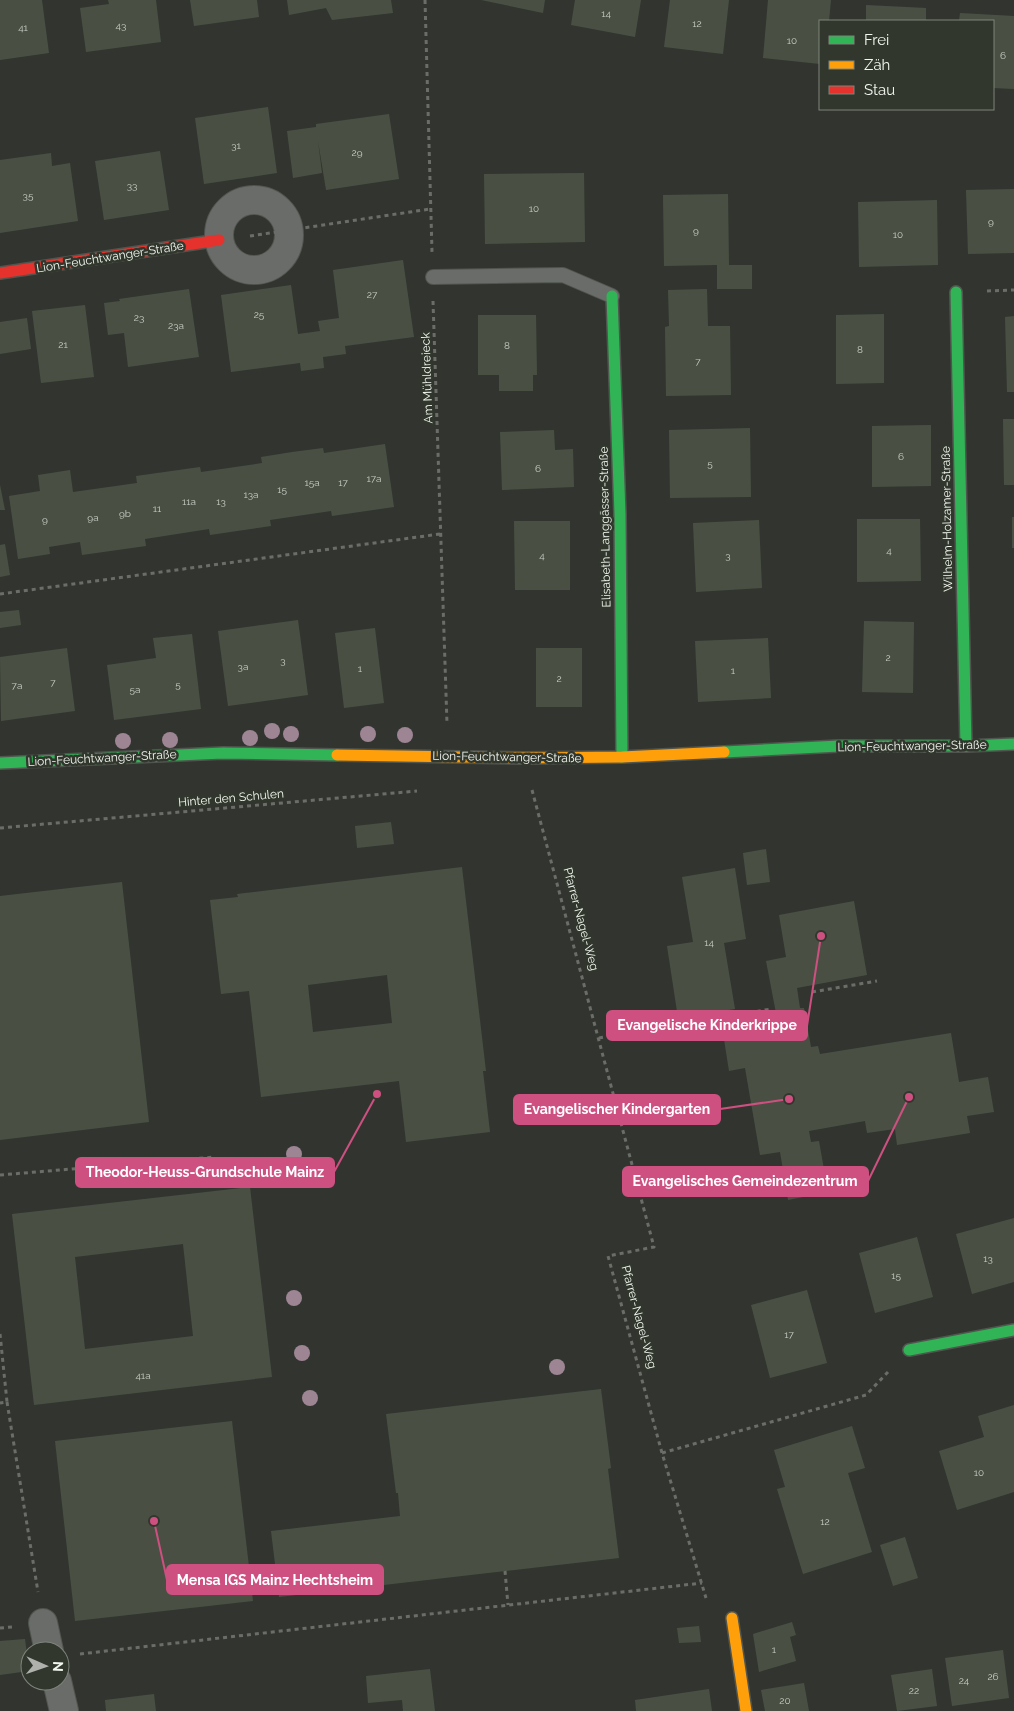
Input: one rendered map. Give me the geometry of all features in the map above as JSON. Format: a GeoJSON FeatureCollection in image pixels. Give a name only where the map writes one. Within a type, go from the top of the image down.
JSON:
{"type":"FeatureCollection","features":[{"type":"Feature","properties":{"kind":"street"},"geometry":{"type":"LineString","coordinates":[[249,200],[260,200],[279,210],[285,219],[288,230],[288,242],[283,253],[275,262],[265,268],[253,270],[241,267],[231,261],[223,252],[219,240],[219,229],[226,214],[238,203],[249,200]]}},
{"type":"Feature","properties":{"kind":"street","name":"Lion-Feuchtwanger-Straße"},"geometry":{"type":"LineString","coordinates":[[0,273],[219,240]]}},
{"type":"Feature","properties":{"kind":"street","name":"Wilhelm-Holzamer-Straße"},"geometry":{"type":"LineString","coordinates":[[956,292],[966,746]]}},
{"type":"Feature","properties":{"kind":"street","name":"Elisabeth-Langgässer-Straße"},"geometry":{"type":"LineString","coordinates":[[612,296],[620,514],[622,757]]}},
{"type":"Feature","properties":{"kind":"street","name":"Lion-Feuchtwanger-Straße"},"geometry":{"type":"LineString","coordinates":[[0,763],[223,753],[524,758],[622,757],[839,746],[1014,744]]}},
{"type":"Feature","properties":{"kind":"street"},"geometry":{"type":"LineString","coordinates":[[909,1350],[1014,1330]]}},
{"type":"Feature","properties":{"kind":"street"},"geometry":{"type":"LineString","coordinates":[[732,1618],[746,1711]]}},
{"type":"Feature","properties":{"kind":"street"},"geometry":{"type":"LineString","coordinates":[[43,1623],[47,1641]]}},
{"type":"Feature","properties":{"kind":"street"},"geometry":{"type":"LineString","coordinates":[[59,1691],[64,1711]]}},
{"type":"Feature","properties":{"kind":"lane"},"geometry":{"type":"LineString","coordinates":[[433,277],[563,275],[612,296]]}},
{"type":"Feature","properties":{"kind":"path","name":"Am Mühldreieck"},"geometry":{"type":"LineString","coordinates":[[425,0],[440,534],[449,756]]}},
{"type":"Feature","properties":{"kind":"path"},"geometry":{"type":"LineString","coordinates":[[219,240],[430,209]]}},
{"type":"Feature","properties":{"kind":"path"},"geometry":{"type":"LineString","coordinates":[[0,594],[440,534]]}},
{"type":"Feature","properties":{"kind":"path","name":"Hinter den Schulen"},"geometry":{"type":"LineString","coordinates":[[0,828],[418,790],[449,756]]}},
{"type":"Feature","properties":{"kind":"path","name":"Pfarrer-Nagel-Weg"},"geometry":{"type":"LineString","coordinates":[[524,758],[654,1247],[608,1256],[662,1453],[707,1599]]}},
{"type":"Feature","properties":{"kind":"path"},"geometry":{"type":"LineString","coordinates":[[812,992],[877,981]]}},
{"type":"Feature","properties":{"kind":"path"},"geometry":{"type":"LineString","coordinates":[[599,1038],[770,1009]]}},
{"type":"Feature","properties":{"kind":"path"},"geometry":{"type":"LineString","coordinates":[[0,1176],[215,1157]]}},
{"type":"Feature","properties":{"kind":"path"},"geometry":{"type":"LineString","coordinates":[[0,1334],[7,1402],[43,1623],[0,1628]]}},
{"type":"Feature","properties":{"kind":"path"},"geometry":{"type":"LineString","coordinates":[[662,1453],[866,1395],[909,1350]]}},
{"type":"Feature","properties":{"kind":"path"},"geometry":{"type":"LineString","coordinates":[[0,1403],[7,1402]]}},
{"type":"Feature","properties":{"kind":"path"},"geometry":{"type":"LineString","coordinates":[[505,1570],[508,1605]]}},
{"type":"Feature","properties":{"kind":"path"},"geometry":{"type":"LineString","coordinates":[[79,1654],[702,1583]]}},
{"type":"Feature","properties":{"kind":"building"},"geometry":{"type":"Polygon","coordinates":[[[0,0],[42,0],[49,53],[0,60],[0,0]]]}},
{"type":"Feature","properties":{"kind":"building"},"geometry":{"type":"Polygon","coordinates":[[[108,0],[156,0],[161,42],[86,52],[80,8],[109,4],[108,0]]]}},
{"type":"Feature","properties":{"kind":"building"},"geometry":{"type":"Polygon","coordinates":[[[190,0],[257,0],[259,17],[194,26],[190,0]]]}},
{"type":"Feature","properties":{"kind":"building"},"geometry":{"type":"Polygon","coordinates":[[[287,0],[391,0],[393,13],[332,20],[326,8],[289,15],[287,0]]]}},
{"type":"Feature","properties":{"kind":"building"},"geometry":{"type":"Polygon","coordinates":[[[481,0],[545,0],[543,13],[481,0]]]}},
{"type":"Feature","properties":{"kind":"building"},"geometry":{"type":"Polygon","coordinates":[[[575,0],[641,0],[635,37],[571,25],[575,0]]]}},
{"type":"Feature","properties":{"kind":"building"},"geometry":{"type":"Polygon","coordinates":[[[670,0],[729,0],[723,54],[664,47],[670,0]]]}},
{"type":"Feature","properties":{"kind":"building"},"geometry":{"type":"Polygon","coordinates":[[[768,0],[831,0],[829,20],[819,20],[819,64],[763,58],[768,0]]]}},
{"type":"Feature","properties":{"kind":"building"},"geometry":{"type":"Polygon","coordinates":[[[866,5],[926,8],[926,20],[866,20],[866,5]]]}},
{"type":"Feature","properties":{"kind":"building"},"geometry":{"type":"Polygon","coordinates":[[[960,13],[1014,16],[1014,89],[994,88],[994,20],[959,20],[960,13]]]}},
{"type":"Feature","properties":{"kind":"building"},"geometry":{"type":"Polygon","coordinates":[[[268,107],[277,173],[204,184],[195,118],[268,107]]]}},
{"type":"Feature","properties":{"kind":"building"},"geometry":{"type":"Polygon","coordinates":[[[389,114],[399,179],[326,190],[318,141],[322,173],[293,178],[287,131],[316,127],[316,124],[389,114]]]}},
{"type":"Feature","properties":{"kind":"building"},"geometry":{"type":"Polygon","coordinates":[[[160,151],[169,210],[104,220],[95,161],[160,151]]]}},
{"type":"Feature","properties":{"kind":"building"},"geometry":{"type":"Polygon","coordinates":[[[51,153],[52,166],[70,163],[78,221],[0,233],[0,160],[51,153]]]}},
{"type":"Feature","properties":{"kind":"building"},"geometry":{"type":"Polygon","coordinates":[[[584,173],[585,242],[485,244],[484,174],[584,173]]]}},
{"type":"Feature","properties":{"kind":"building"},"geometry":{"type":"Polygon","coordinates":[[[1014,189],[1014,253],[968,254],[966,190],[1014,189]]]}},
{"type":"Feature","properties":{"kind":"building"},"geometry":{"type":"Polygon","coordinates":[[[728,194],[729,265],[752,265],[752,289],[717,289],[717,265],[664,266],[663,195],[728,194]]]}},
{"type":"Feature","properties":{"kind":"building"},"geometry":{"type":"Polygon","coordinates":[[[937,200],[938,265],[859,267],[858,202],[937,200]]]}},
{"type":"Feature","properties":{"kind":"building"},"geometry":{"type":"Polygon","coordinates":[[[403,260],[414,337],[345,346],[346,354],[323,357],[324,368],[301,371],[300,363],[231,372],[221,295],[291,285],[298,334],[320,331],[318,321],[339,318],[333,270],[403,260]]]}},
{"type":"Feature","properties":{"kind":"building"},"geometry":{"type":"Polygon","coordinates":[[[189,289],[199,357],[128,367],[124,333],[108,335],[104,303],[120,301],[119,299],[189,289]]]}},
{"type":"Feature","properties":{"kind":"building"},"geometry":{"type":"Polygon","coordinates":[[[707,289],[708,326],[730,326],[731,395],[666,396],[665,327],[669,326],[668,290],[707,289]]]}},
{"type":"Feature","properties":{"kind":"building"},"geometry":{"type":"Polygon","coordinates":[[[85,305],[94,377],[41,383],[32,311],[85,305]]]}},
{"type":"Feature","properties":{"kind":"building"},"geometry":{"type":"Polygon","coordinates":[[[884,314],[884,383],[836,384],[836,315],[884,314]]]}},
{"type":"Feature","properties":{"kind":"building"},"geometry":{"type":"Polygon","coordinates":[[[478,315],[536,315],[537,375],[533,375],[533,391],[499,391],[499,375],[478,375],[478,315]]]}},
{"type":"Feature","properties":{"kind":"building"},"geometry":{"type":"Polygon","coordinates":[[[1014,316],[1014,392],[1007,392],[1005,317],[1014,316]]]}},
{"type":"Feature","properties":{"kind":"building"},"geometry":{"type":"Polygon","coordinates":[[[27,318],[31,349],[0,354],[0,322],[27,318]]]}},
{"type":"Feature","properties":{"kind":"building"},"geometry":{"type":"Polygon","coordinates":[[[1003,419],[1014,419],[1014,485],[1004,485],[1003,419]]]}},
{"type":"Feature","properties":{"kind":"building"},"geometry":{"type":"Polygon","coordinates":[[[931,425],[931,486],[872,487],[872,426],[931,425]]]}},
{"type":"Feature","properties":{"kind":"building"},"geometry":{"type":"Polygon","coordinates":[[[750,428],[751,497],[670,498],[669,430],[750,428]]]}},
{"type":"Feature","properties":{"kind":"building"},"geometry":{"type":"Polygon","coordinates":[[[554,430],[555,450],[573,449],[574,487],[502,490],[500,432],[554,430]]]}},
{"type":"Feature","properties":{"kind":"building"},"geometry":{"type":"Polygon","coordinates":[[[385,444],[394,507],[332,516],[331,511],[270,520],[271,526],[210,535],[209,529],[145,539],[146,546],[82,555],[80,542],[49,547],[50,554],[18,559],[9,496],[40,491],[38,475],[70,470],[73,492],[137,483],[136,476],[200,467],[201,472],[262,463],[261,457],[292,452],[323,448],[324,453],[385,444]]]}},
{"type":"Feature","properties":{"kind":"building"},"geometry":{"type":"Polygon","coordinates":[[[0,485],[5,510],[0,510],[0,485]]]}},
{"type":"Feature","properties":{"kind":"building"},"geometry":{"type":"Polygon","coordinates":[[[1012,517],[1014,517],[1014,548],[1012,548],[1012,517]]]}},
{"type":"Feature","properties":{"kind":"building"},"geometry":{"type":"Polygon","coordinates":[[[857,519],[920,519],[921,581],[857,582],[857,519]]]}},
{"type":"Feature","properties":{"kind":"building"},"geometry":{"type":"Polygon","coordinates":[[[759,520],[762,588],[696,592],[693,523],[759,520]]]}},
{"type":"Feature","properties":{"kind":"building"},"geometry":{"type":"Polygon","coordinates":[[[514,521],[570,521],[570,590],[515,590],[514,521]]]}},
{"type":"Feature","properties":{"kind":"building"},"geometry":{"type":"Polygon","coordinates":[[[5,544],[10,575],[0,577],[0,545],[5,544]]]}},
{"type":"Feature","properties":{"kind":"building"},"geometry":{"type":"Polygon","coordinates":[[[19,610],[21,625],[0,628],[0,612],[19,610]]]}},
{"type":"Feature","properties":{"kind":"building"},"geometry":{"type":"Polygon","coordinates":[[[298,620],[308,695],[228,706],[218,631],[298,620]]]}},
{"type":"Feature","properties":{"kind":"building"},"geometry":{"type":"Polygon","coordinates":[[[864,621],[914,622],[913,693],[862,692],[864,621]]]}},
{"type":"Feature","properties":{"kind":"building"},"geometry":{"type":"Polygon","coordinates":[[[375,628],[384,703],[344,708],[335,633],[375,628]]]}},
{"type":"Feature","properties":{"kind":"building"},"geometry":{"type":"Polygon","coordinates":[[[192,634],[201,709],[114,720],[107,665],[156,658],[153,638],[192,634]]]}},
{"type":"Feature","properties":{"kind":"building"},"geometry":{"type":"Polygon","coordinates":[[[768,638],[771,698],[698,702],[695,641],[768,638]]]}},
{"type":"Feature","properties":{"kind":"building"},"geometry":{"type":"Polygon","coordinates":[[[67,648],[75,711],[1,721],[0,657],[67,648]]]}},
{"type":"Feature","properties":{"kind":"building"},"geometry":{"type":"Polygon","coordinates":[[[536,648],[582,648],[582,707],[536,707],[536,648]]]}},
{"type":"Feature","properties":{"kind":"building"},"geometry":{"type":"Polygon","coordinates":[[[391,822],[394,844],[357,848],[355,826],[391,822]]]}},
{"type":"Feature","properties":{"kind":"building"},"geometry":{"type":"Polygon","coordinates":[[[766,849],[770,882],[747,885],[743,853],[766,849]]]}},
{"type":"Feature","properties":{"kind":"building"},"geometry":{"type":"Polygon","coordinates":[[[462,867],[486,1071],[483,1071],[490,1132],[406,1142],[399,1081],[261,1097],[249,991],[221,994],[210,900],[238,897],[237,894],[462,867]],[[387,975],[308,985],[313,1032],[392,1023],[387,975]]]}},
{"type":"Feature","properties":{"kind":"building"},"geometry":{"type":"Polygon","coordinates":[[[735,868],[746,939],[724,943],[735,1009],[678,1018],[667,946],[693,942],[682,877],[735,868]]]}},
{"type":"Feature","properties":{"kind":"building"},"geometry":{"type":"Polygon","coordinates":[[[122,882],[149,1122],[0,1140],[0,896],[122,882]]]}},
{"type":"Feature","properties":{"kind":"building"},"geometry":{"type":"Polygon","coordinates":[[[854,901],[867,975],[797,988],[800,1008],[804,1008],[811,1047],[818,1046],[820,1054],[951,1033],[959,1082],[988,1077],[994,1112],[967,1116],[970,1133],[897,1145],[895,1129],[867,1133],[865,1121],[809,1131],[811,1142],[819,1141],[828,1192],[788,1200],[780,1152],[760,1155],[745,1068],[729,1071],[723,1033],[775,1024],[773,1013],[776,1013],[766,961],[786,957],[779,915],[854,901]]]}},
{"type":"Feature","properties":{"kind":"building"},"geometry":{"type":"Polygon","coordinates":[[[250,1187],[272,1377],[34,1405],[12,1214],[250,1187]],[[183,1244],[75,1257],[85,1349],[193,1336],[183,1244]]]}},
{"type":"Feature","properties":{"kind":"building"},"geometry":{"type":"Polygon","coordinates":[[[1014,1218],[1014,1282],[972,1294],[956,1234],[1014,1218]]]}},
{"type":"Feature","properties":{"kind":"building"},"geometry":{"type":"Polygon","coordinates":[[[917,1237],[933,1297],[875,1313],[859,1253],[917,1237]]]}},
{"type":"Feature","properties":{"kind":"building"},"geometry":{"type":"Polygon","coordinates":[[[807,1290],[827,1363],[770,1378],[751,1305],[807,1290]]]}},
{"type":"Feature","properties":{"kind":"building"},"geometry":{"type":"Polygon","coordinates":[[[601,1389],[611,1468],[608,1469],[619,1558],[279,1597],[271,1531],[400,1516],[386,1414],[601,1389]]]}},
{"type":"Feature","properties":{"kind":"building"},"geometry":{"type":"Polygon","coordinates":[[[1014,1405],[1014,1492],[957,1510],[939,1451],[984,1437],[978,1416],[1014,1405]]]}},
{"type":"Feature","properties":{"kind":"building"},"geometry":{"type":"Polygon","coordinates":[[[232,1421],[253,1601],[75,1621],[55,1441],[232,1421]]]}},
{"type":"Feature","properties":{"kind":"building"},"geometry":{"type":"Polygon","coordinates":[[[852,1426],[865,1468],[848,1473],[872,1552],[803,1574],[777,1489],[785,1487],[774,1450],[852,1426]]]}},
{"type":"Feature","properties":{"kind":"building"},"geometry":{"type":"Polygon","coordinates":[[[905,1537],[918,1578],[893,1586],[880,1545],[905,1537]]]}},
{"type":"Feature","properties":{"kind":"building"},"geometry":{"type":"Polygon","coordinates":[[[792,1622],[796,1635],[790,1637],[796,1661],[759,1672],[753,1634],[792,1622]]]}},
{"type":"Feature","properties":{"kind":"building"},"geometry":{"type":"Polygon","coordinates":[[[699,1626],[701,1642],[679,1643],[677,1628],[699,1626]]]}},
{"type":"Feature","properties":{"kind":"building"},"geometry":{"type":"Polygon","coordinates":[[[25,1639],[25,1641],[20,1641],[20,1672],[0,1675],[0,1641],[25,1639]]]}},
{"type":"Feature","properties":{"kind":"building"},"geometry":{"type":"Polygon","coordinates":[[[1003,1650],[1009,1698],[952,1706],[945,1658],[1003,1650]]]}},
{"type":"Feature","properties":{"kind":"building"},"geometry":{"type":"Polygon","coordinates":[[[430,1669],[435,1711],[403,1711],[402,1700],[368,1703],[366,1676],[430,1669]]]}},
{"type":"Feature","properties":{"kind":"building"},"geometry":{"type":"Polygon","coordinates":[[[932,1669],[937,1706],[897,1711],[891,1675],[932,1669]]]}},
{"type":"Feature","properties":{"kind":"building"},"geometry":{"type":"Polygon","coordinates":[[[804,1683],[809,1711],[765,1711],[761,1690],[804,1683]]]}},
{"type":"Feature","properties":{"kind":"building"},"geometry":{"type":"Polygon","coordinates":[[[709,1689],[712,1711],[636,1711],[635,1700],[709,1689]]]}},
{"type":"Feature","properties":{"kind":"building"},"geometry":{"type":"Polygon","coordinates":[[[154,1694],[156,1711],[106,1711],[105,1700],[154,1694]]]}},
{"type":"Feature","properties":{"kind":"traffic: fast"},"geometry":{"type":"LineString","coordinates":[[956,292],[966,746]]}},
{"type":"Feature","properties":{"kind":"traffic: fast"},"geometry":{"type":"LineString","coordinates":[[612,296],[620,514],[622,757]]}},
{"type":"Feature","properties":{"kind":"traffic: fast"},"geometry":{"type":"LineString","coordinates":[[724,752],[839,746],[1014,744]]}},
{"type":"Feature","properties":{"kind":"traffic: fast"},"geometry":{"type":"LineString","coordinates":[[0,763],[223,753],[337,755]]}},
{"type":"Feature","properties":{"kind":"traffic: fast"},"geometry":{"type":"LineString","coordinates":[[909,1350],[1014,1330]]}},
{"type":"Feature","properties":{"kind":"traffic: slow"},"geometry":{"type":"LineString","coordinates":[[337,755],[524,758],[622,757],[724,752]]}},
{"type":"Feature","properties":{"kind":"traffic: slow"},"geometry":{"type":"LineString","coordinates":[[732,1618],[746,1711]]}},
{"type":"Feature","properties":{"kind":"traffic: jam"},"geometry":{"type":"LineString","coordinates":[[0,273],[219,240]]}},
{"type":"Feature","properties":{"kind":"place","name":"Evangelische Kinderkrippe"},"geometry":{"type":"Point","coordinates":[821,936]}},
{"type":"Feature","properties":{"kind":"place","name":"Theodor-Heuss-Grundschule Mainz"},"geometry":{"type":"Point","coordinates":[377,1094]}},
{"type":"Feature","properties":{"kind":"place","name":"Evangelisches Gemeindezentrum"},"geometry":{"type":"Point","coordinates":[909,1097]}},
{"type":"Feature","properties":{"kind":"place","name":"Evangelischer Kindergarten"},"geometry":{"type":"Point","coordinates":[789,1099]}},
{"type":"Feature","properties":{"kind":"place","name":"Mensa IGS Mainz Hechtsheim"},"geometry":{"type":"Point","coordinates":[154,1521]}}]}
